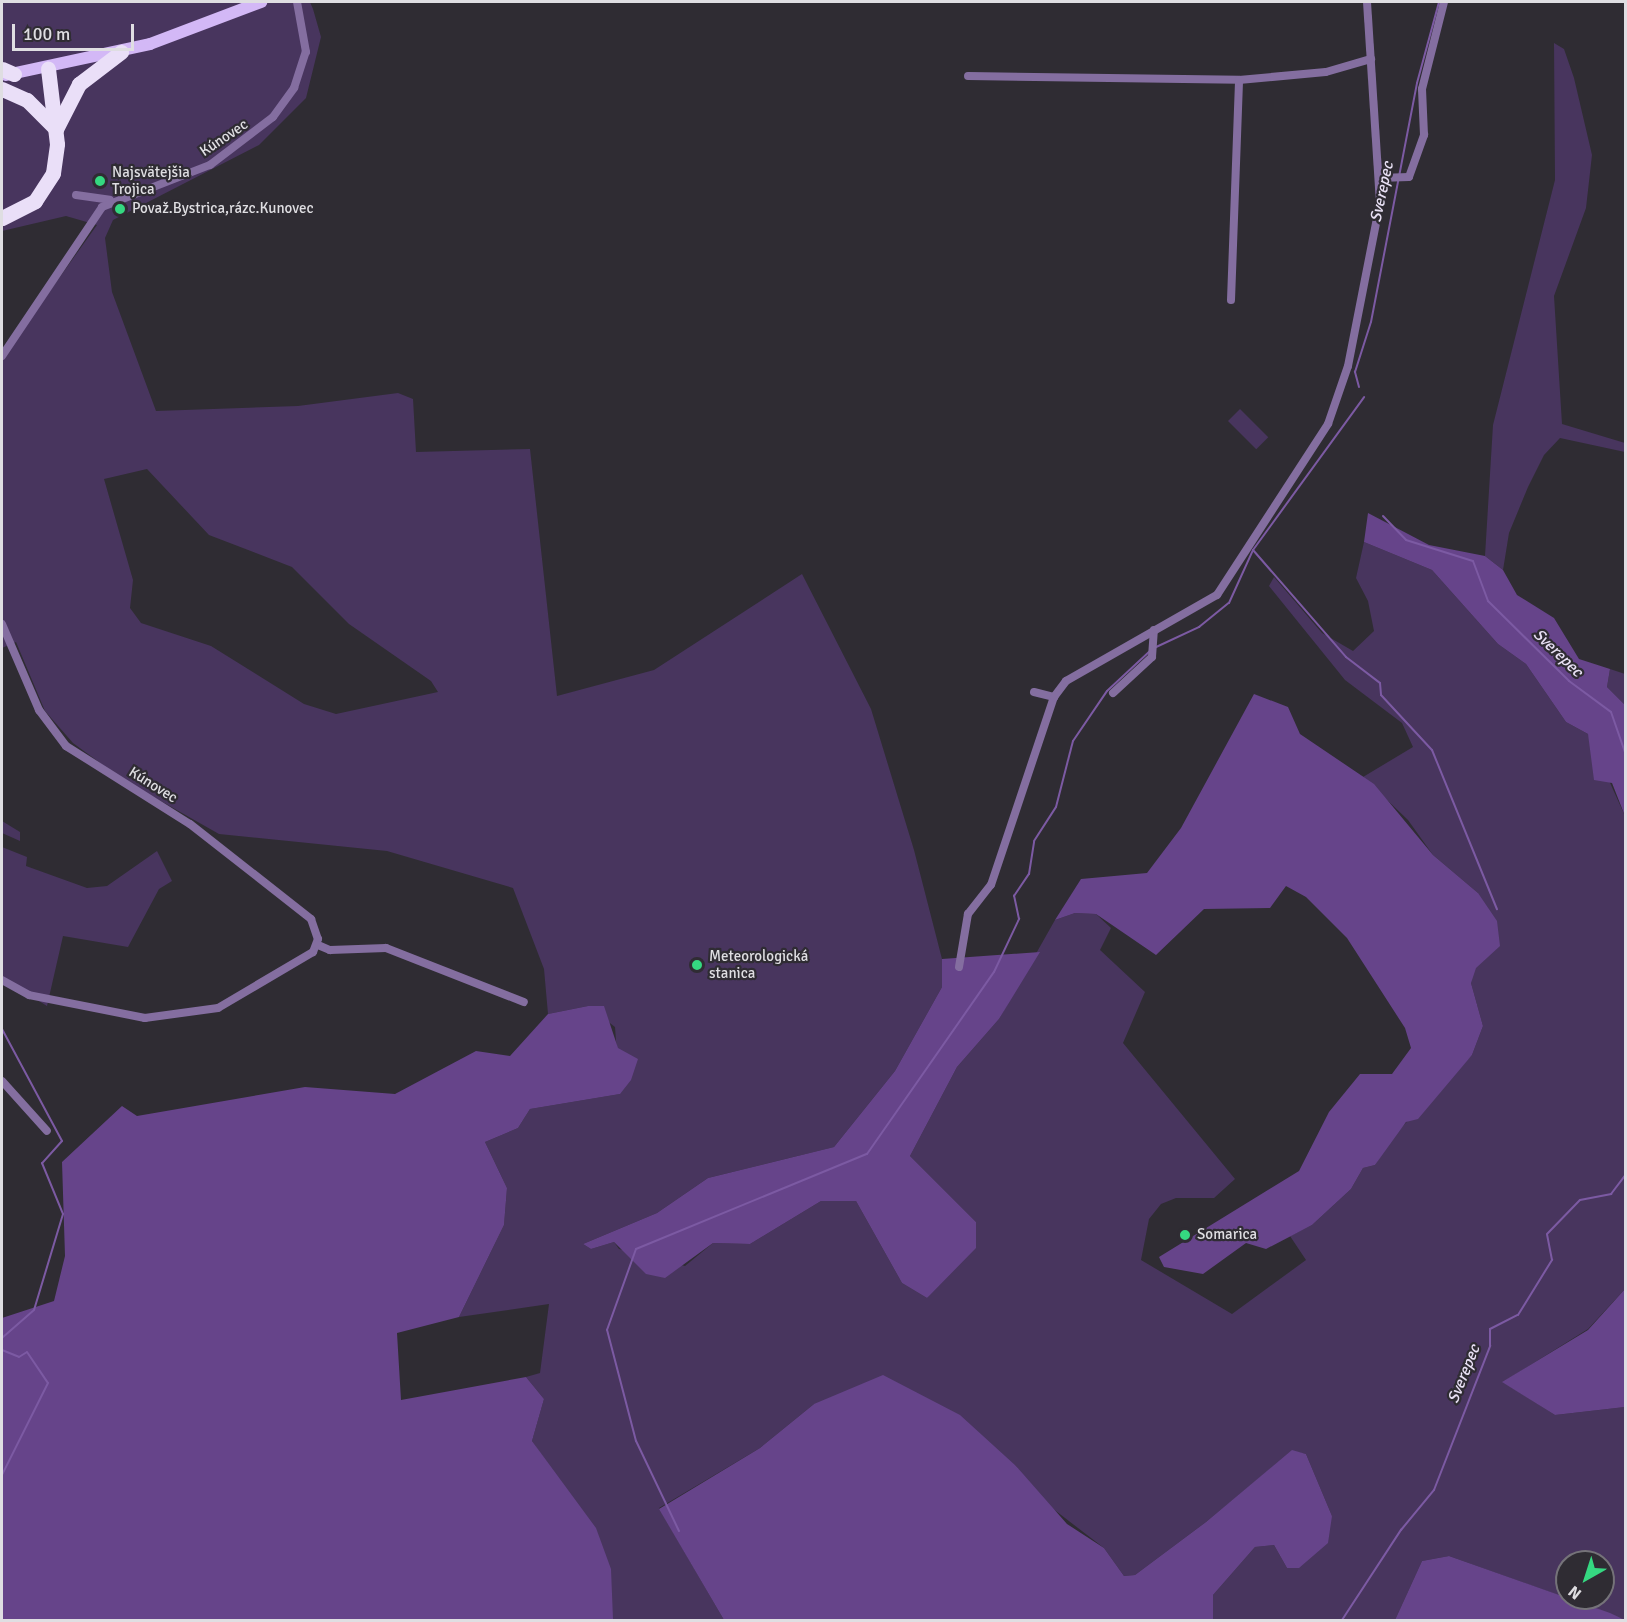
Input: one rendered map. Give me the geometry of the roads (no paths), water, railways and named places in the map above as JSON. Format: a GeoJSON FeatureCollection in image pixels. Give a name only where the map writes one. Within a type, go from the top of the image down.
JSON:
{"type":"FeatureCollection","features":[{"type":"Feature","properties":{"kind":"highway"},"geometry":{"type":"LineString","coordinates":[[56,129],[79,84],[121,52]]}},
{"type":"Feature","properties":{"kind":"highway"},"geometry":{"type":"LineString","coordinates":[[2,218],[30,206],[46,188],[54,166],[56,129],[48,69]]}},
{"type":"Feature","properties":{"kind":"highway"},"geometry":{"type":"LineString","coordinates":[[2,89],[27,100],[56,129]]}},
{"type":"Feature","properties":{"kind":"main road"},"geometry":{"type":"LineString","coordinates":[[6,73],[48,69],[121,52],[261,2]]}},
{"type":"Feature","properties":{"kind":"street","name":"Kúnovec"},"geometry":{"type":"LineString","coordinates":[[111,200],[210,165],[273,117],[294,88],[306,52],[297,2]]}},
{"type":"Feature","properties":{"kind":"street"},"geometry":{"type":"LineString","coordinates":[[959,967],[968,914],[991,885],[1054,697],[1066,681],[1217,595],[1329,424],[1348,366],[1380,203],[1367,2]]}},
{"type":"Feature","properties":{"kind":"street"},"geometry":{"type":"LineString","coordinates":[[1379,178],[1408,177],[1420,146],[1422,89],[1444,2]]}},
{"type":"Feature","properties":{"kind":"street"},"geometry":{"type":"LineString","coordinates":[[968,76],[1239,80],[1326,72],[1371,59]]}},
{"type":"Feature","properties":{"kind":"street"},"geometry":{"type":"LineString","coordinates":[[1231,300],[1239,80]]}},
{"type":"Feature","properties":{"kind":"street"},"geometry":{"type":"LineString","coordinates":[[2,356],[111,200],[76,195]]}},
{"type":"Feature","properties":{"kind":"street","name":"Kúnovec"},"geometry":{"type":"LineString","coordinates":[[2,624],[39,710],[66,746],[190,824],[295,906],[310,918],[318,945]]}},
{"type":"Feature","properties":{"kind":"street"},"geometry":{"type":"LineString","coordinates":[[1113,693],[1152,657],[1154,630]]}},
{"type":"Feature","properties":{"kind":"street"},"geometry":{"type":"LineString","coordinates":[[1034,692],[1054,697]]}},
{"type":"Feature","properties":{"kind":"street"},"geometry":{"type":"LineString","coordinates":[[2,980],[29,995],[145,1018],[218,1008],[318,945],[386,948],[524,1002]]}},
{"type":"Feature","properties":{"kind":"street"},"geometry":{"type":"LineString","coordinates":[[2,1081],[47,1131]]}},
{"type":"Feature","properties":{"kind":"waterway","name":"Sverepec"},"geometry":{"type":"LineString","coordinates":[[1359,387],[1355,372],[1371,322],[1417,83],[1439,2]]}},
{"type":"Feature","properties":{"kind":"waterway"},"geometry":{"type":"LineString","coordinates":[[1154,648],[1199,627],[1229,603],[1253,550],[1364,397]]}},
{"type":"Feature","properties":{"kind":"waterway","name":"Sverepec"},"geometry":{"type":"LineString","coordinates":[[1383,516],[1406,540],[1473,561],[1488,601],[1569,681],[1611,712],[1626,755]]}},
{"type":"Feature","properties":{"kind":"waterway"},"geometry":{"type":"LineString","coordinates":[[1253,550],[1346,657],[1380,683],[1381,695],[1432,750],[1497,909]]}},
{"type":"Feature","properties":{"kind":"waterway"},"geometry":{"type":"LineString","coordinates":[[679,1531],[636,1441],[607,1330],[636,1249],[867,1154],[994,972],[1019,919],[1014,896],[1029,874],[1034,841],[1056,807],[1073,741],[1107,691],[1150,651]]}},
{"type":"Feature","properties":{"kind":"waterway"},"geometry":{"type":"LineString","coordinates":[[2,1029],[62,1141],[42,1163],[63,1214],[34,1310],[2,1338]]}},
{"type":"Feature","properties":{"kind":"waterway","name":"Sverepec"},"geometry":{"type":"LineString","coordinates":[[1626,1135],[1626,1155]]}},
{"type":"Feature","properties":{"kind":"waterway","name":"Sverepec"},"geometry":{"type":"LineString","coordinates":[[1342,1620],[1401,1530],[1434,1490],[1490,1346],[1490,1329],[1518,1315],[1552,1260],[1547,1234],[1580,1200],[1611,1194],[1626,1174]]}},
{"type":"Feature","properties":{"kind":"waterway"},"geometry":{"type":"LineString","coordinates":[[2,1350],[19,1357],[27,1352],[48,1383],[2,1475]]}},
{"type":"Feature","properties":{"kind":"place","name":"Najsvätejšia Trojica"},"geometry":{"type":"Point","coordinates":[100,181]}},
{"type":"Feature","properties":{"kind":"place","name":"Považ.Bystrica,rázc.Kunovec"},"geometry":{"type":"Point","coordinates":[120,209]}},
{"type":"Feature","properties":{"kind":"place","name":"Meteorologická stanica"},"geometry":{"type":"Point","coordinates":[697,965]}},
{"type":"Feature","properties":{"kind":"place","name":"Somarica"},"geometry":{"type":"Point","coordinates":[1185,1235]}}]}
